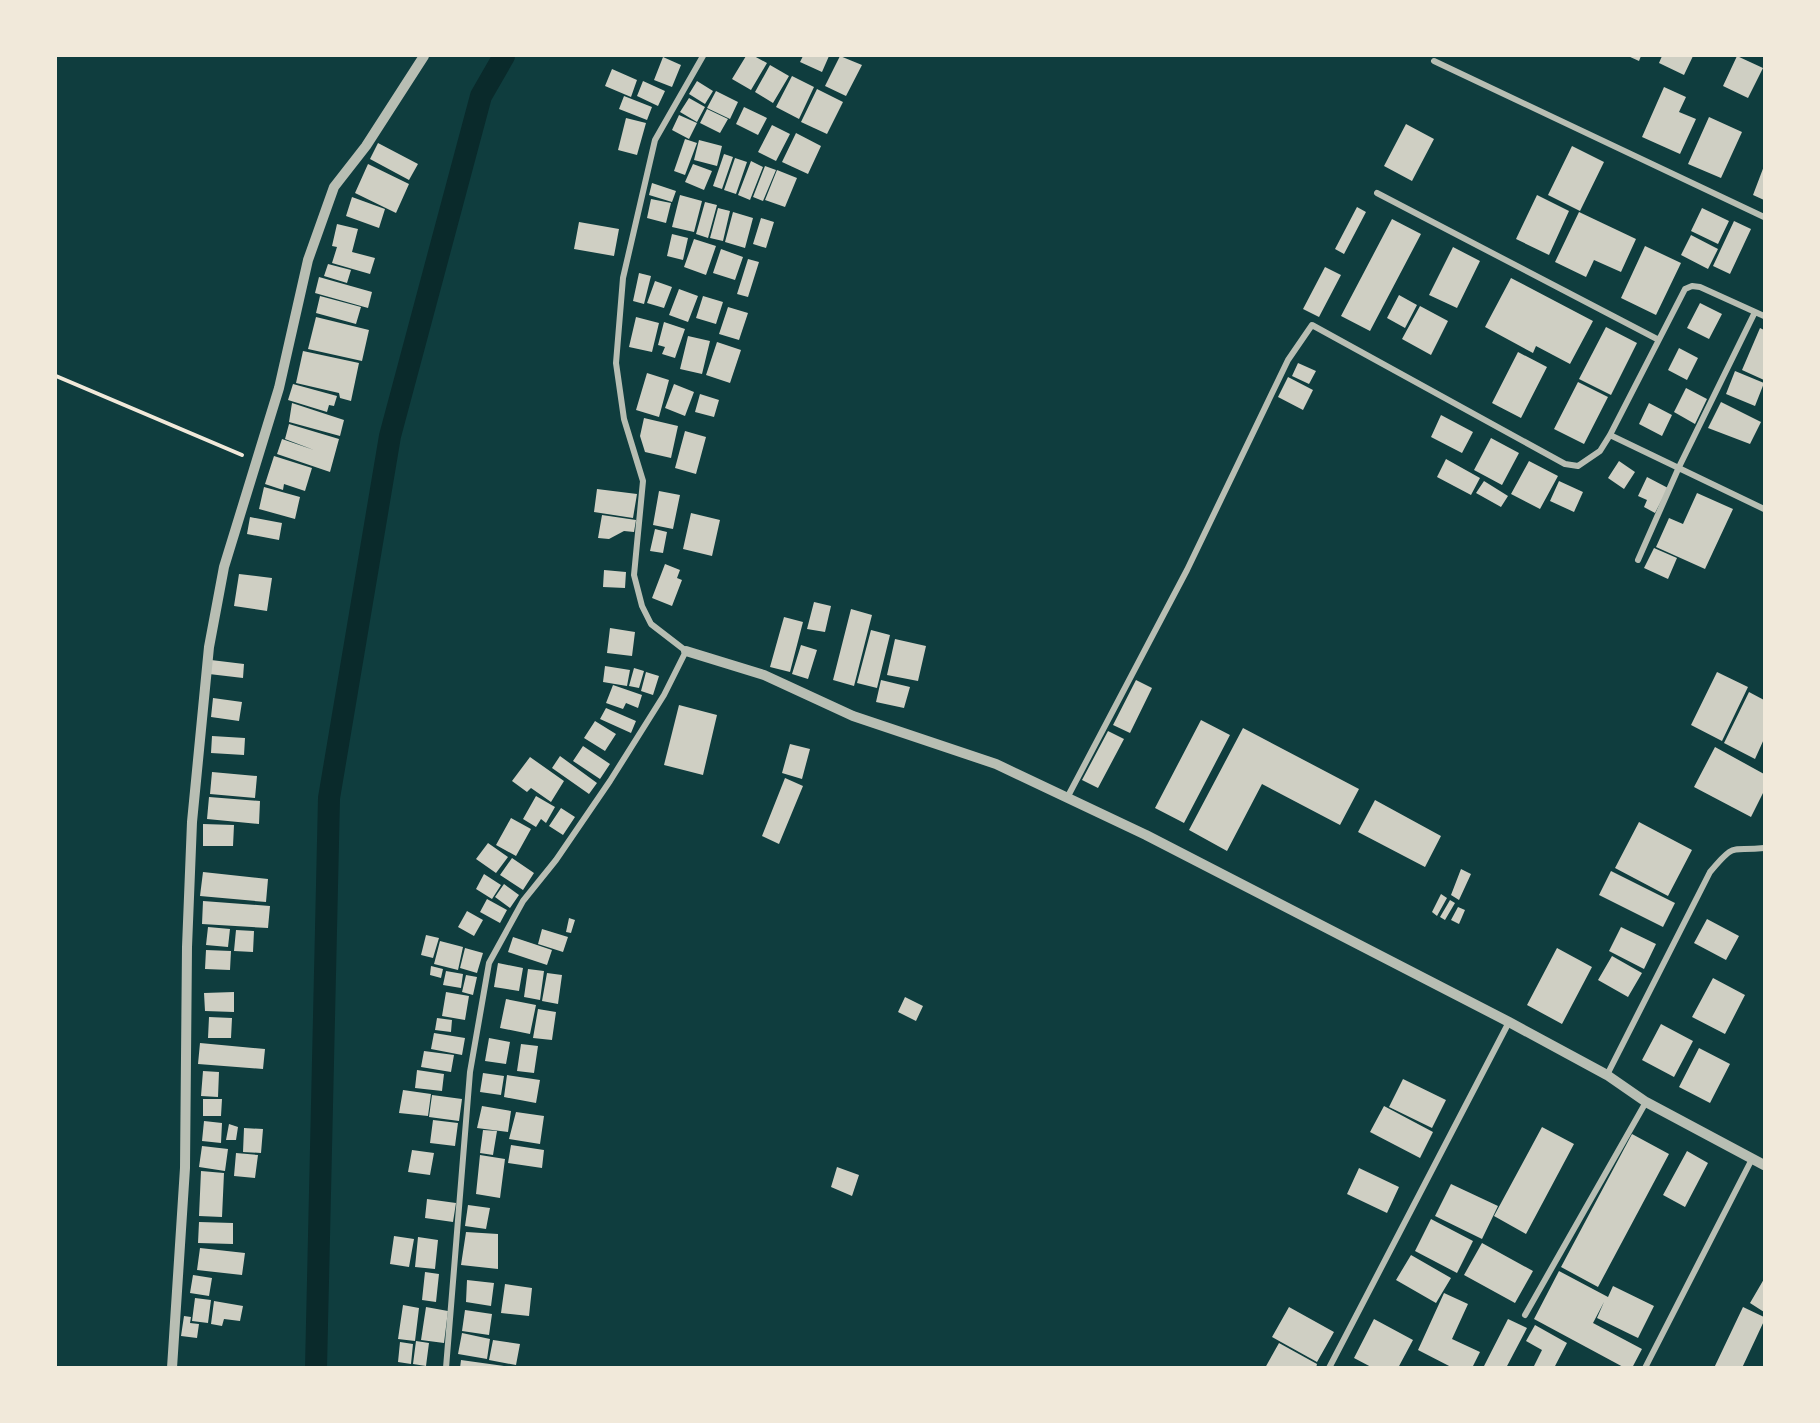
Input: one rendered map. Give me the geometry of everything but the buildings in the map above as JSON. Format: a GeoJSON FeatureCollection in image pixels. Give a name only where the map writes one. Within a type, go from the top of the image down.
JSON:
{"type":"FeatureCollection","features":[{"type":"Feature","properties":{"kind":"street"},"geometry":{"type":"LineString","coordinates":[[172,1368],[185,1168],[187,947],[198,747],[209,647],[224,567],[279,388],[308,260],[334,187],[366,146],[424,56]]}},
{"type":"Feature","properties":{"kind":"street"},"geometry":{"type":"LineString","coordinates":[[703,56],[654,140],[623,278],[616,363],[624,419],[643,481],[634,575],[639,596],[651,624],[686,651],[764,675],[853,716],[996,764],[1146,835],[1607,1075],[1646,1102],[1764,1165]]}},
{"type":"Feature","properties":{"kind":"street"},"geometry":{"type":"LineString","coordinates":[[1434,61],[1764,217]]}},
{"type":"Feature","properties":{"kind":"street"},"geometry":{"type":"LineString","coordinates":[[1377,193],[1657,339]]}},
{"type":"Feature","properties":{"kind":"street"},"geometry":{"type":"LineString","coordinates":[[1067,798],[1187,570],[1288,360],[1312,325],[1565,464],[1584,465],[1600,451],[1610,435],[1657,339],[1685,289],[1692,286],[1764,316]]}},
{"type":"Feature","properties":{"kind":"street"},"geometry":{"type":"LineString","coordinates":[[1638,560],[1679,467],[1755,312]]}},
{"type":"Feature","properties":{"kind":"street"},"geometry":{"type":"LineString","coordinates":[[1610,435],[1764,509]]}},
{"type":"Feature","properties":{"kind":"street"},"geometry":{"type":"LineString","coordinates":[[446,1368],[470,1072],[489,963],[523,901],[556,860],[610,781],[664,695],[686,651]]}},
{"type":"Feature","properties":{"kind":"street"},"geometry":{"type":"LineString","coordinates":[[1607,1075],[1710,872],[1725,854],[1737,847],[1764,848]]}},
{"type":"Feature","properties":{"kind":"street"},"geometry":{"type":"LineString","coordinates":[[1329,1368],[1509,1023]]}},
{"type":"Feature","properties":{"kind":"street"},"geometry":{"type":"LineString","coordinates":[[1525,1315],[1646,1102]]}},
{"type":"Feature","properties":{"kind":"street"},"geometry":{"type":"LineString","coordinates":[[1645,1368],[1752,1159]]}},
{"type":"Feature","properties":{"kind":"path"},"geometry":{"type":"LineString","coordinates":[[56,376],[257,461]]}},
{"type":"Feature","properties":{"kind":"waterway"},"geometry":{"type":"LineString","coordinates":[[316,1368],[329,798],[390,436],[481,96],[504,56]]}}]}
